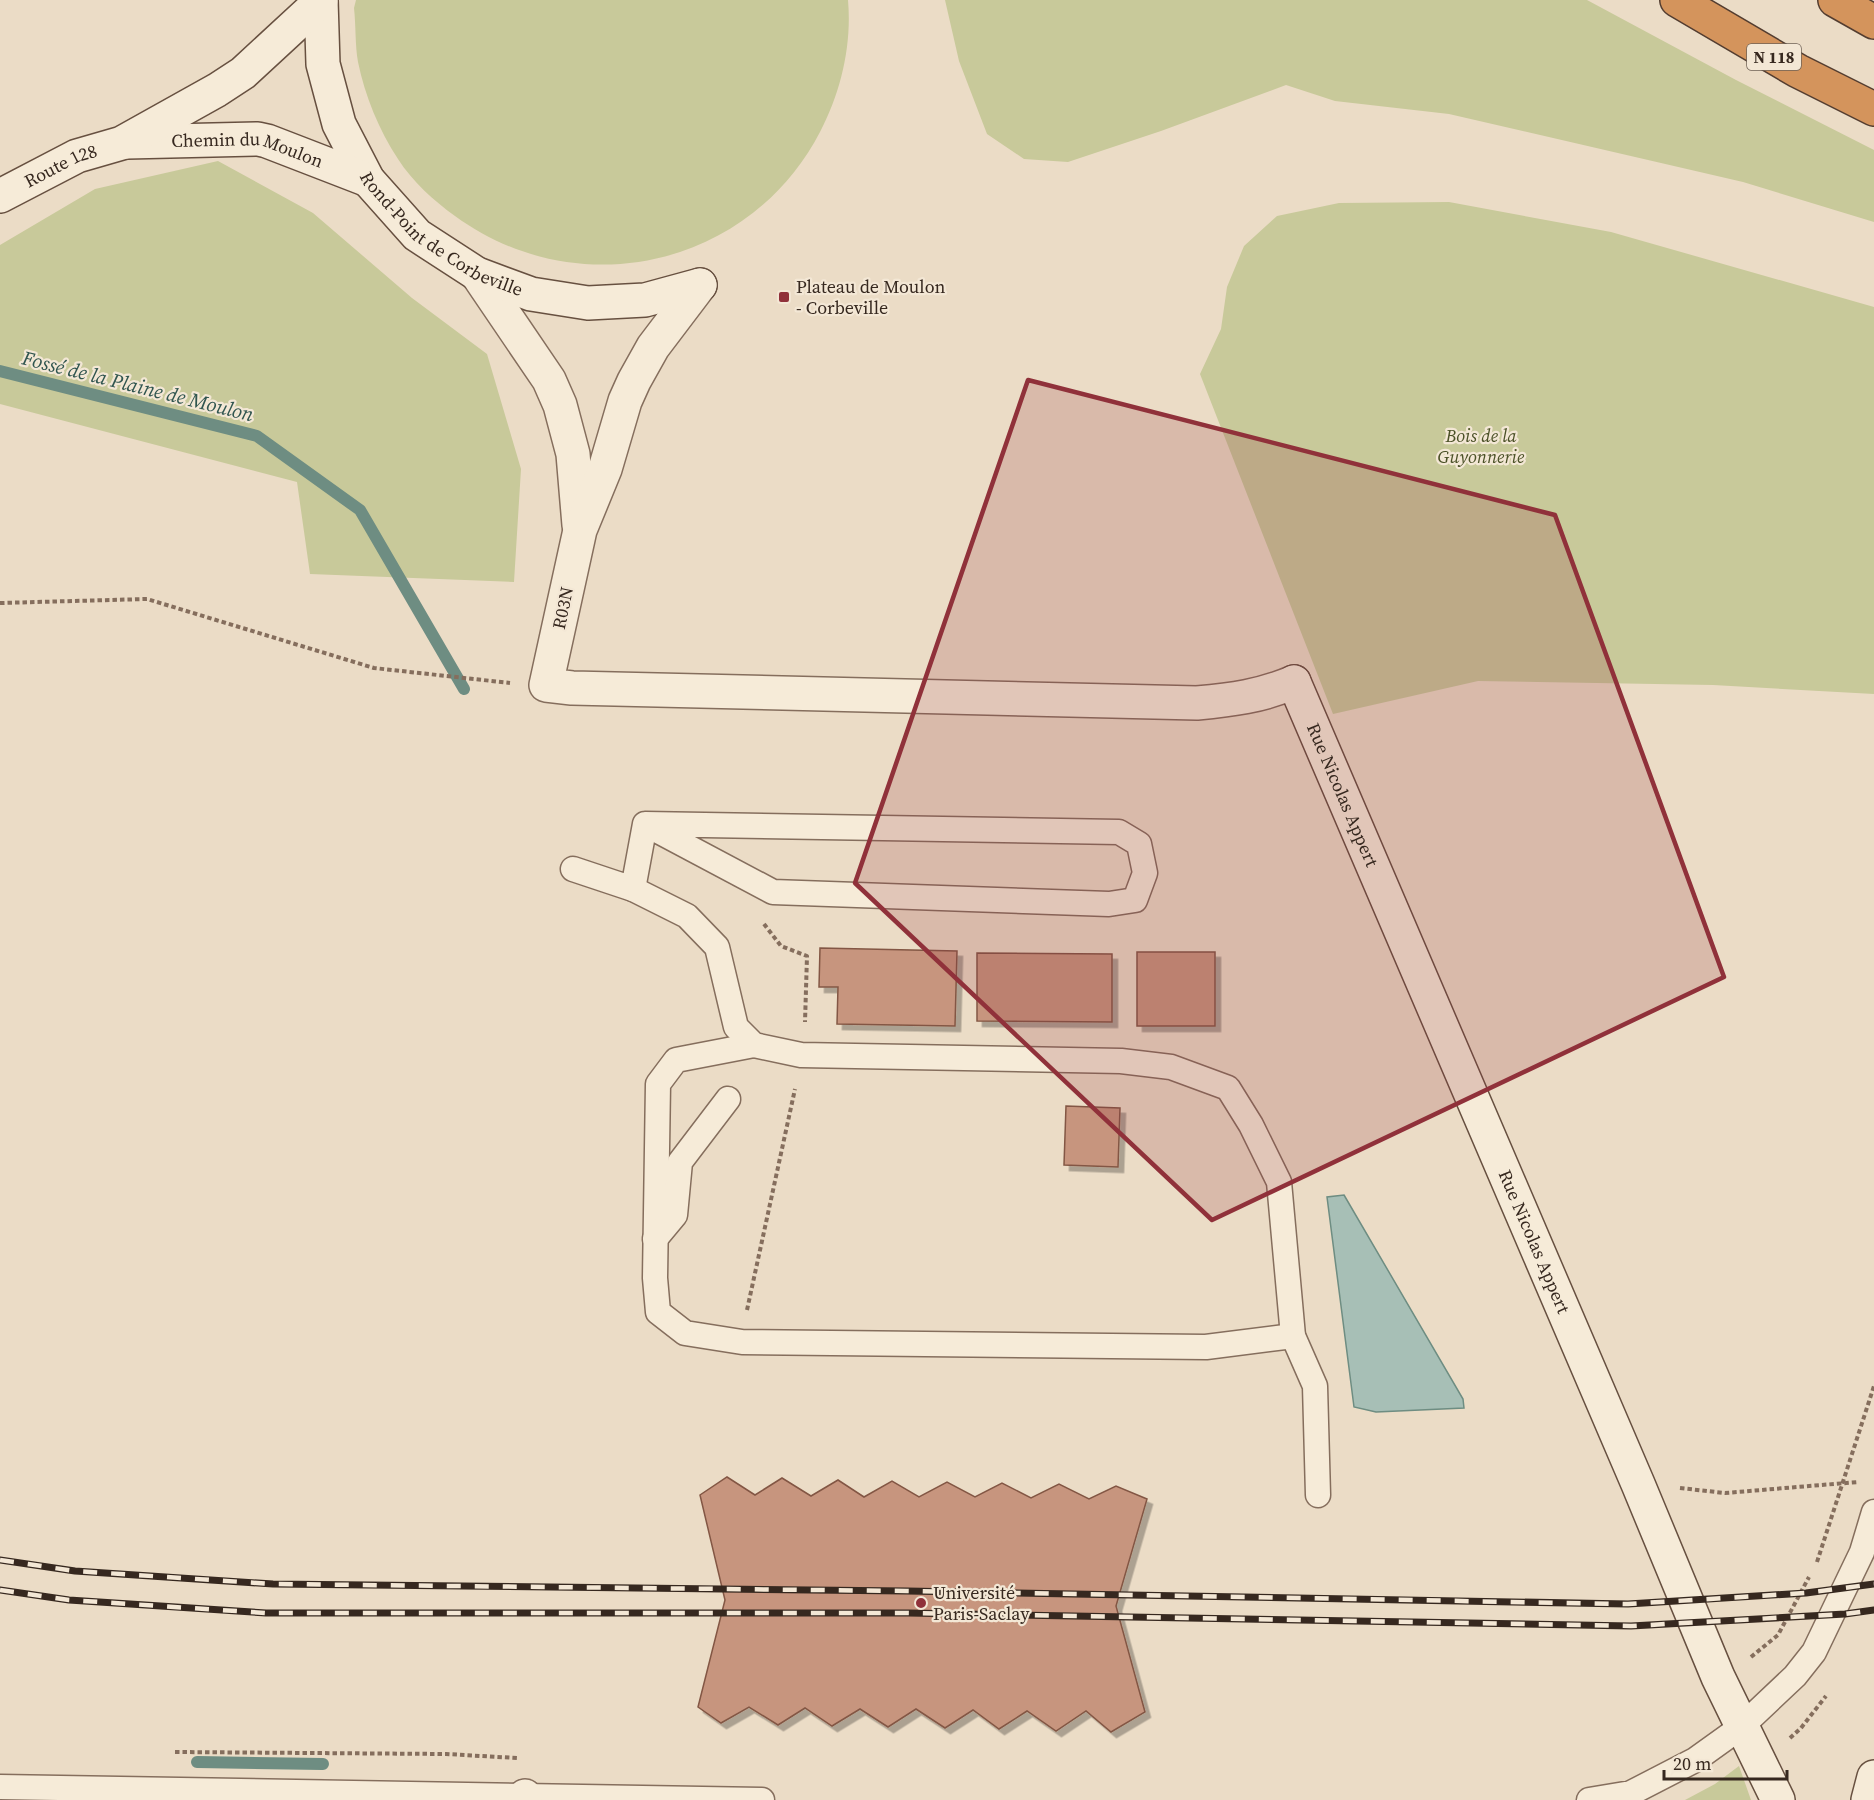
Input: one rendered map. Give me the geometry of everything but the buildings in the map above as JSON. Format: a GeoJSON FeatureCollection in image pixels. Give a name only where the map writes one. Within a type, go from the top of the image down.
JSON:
{"type":"FeatureCollection","features":[{"type":"Feature","properties":{"kind":"highway","name":"N 118"},"geometry":{"type":"LineString","coordinates":[[1677,0],[1798,71],[1874,110]]}},
{"type":"Feature","properties":{"kind":"highway"},"geometry":{"type":"LineString","coordinates":[[1835,0],[1874,22]]}},
{"type":"Feature","properties":{"kind":"street"},"geometry":{"type":"LineString","coordinates":[[122,143],[243,73],[321,1]]}},
{"type":"Feature","properties":{"kind":"street","name":"Rond-Point de Corbeville"},"geometry":{"type":"LineString","coordinates":[[321,1],[323,64],[339,124],[368,180],[417,235],[477,274],[531,294],[588,303],[645,300],[700,285],[653,347],[634,381],[606,469],[580,530]]}},
{"type":"Feature","properties":{"kind":"street","name":"Chemin du Moulon"},"geometry":{"type":"LineString","coordinates":[[122,143],[258,139],[368,180]]}},
{"type":"Feature","properties":{"kind":"street","name":"Route 128"},"geometry":{"type":"LineString","coordinates":[[0,196],[77,156],[122,143]]}},
{"type":"Feature","properties":{"kind":"street"},"geometry":{"type":"LineString","coordinates":[[477,274],[549,380],[560,405],[573,454],[580,530]]}},
{"type":"Feature","properties":{"kind":"street","name":"R03N"},"geometry":{"type":"LineString","coordinates":[[546,685],[580,530]]}},
{"type":"Feature","properties":{"kind":"street","name":"Rue Nicolas Appert"},"geometry":{"type":"LineString","coordinates":[[546,685],[572,688],[1197,703],[1250,697],[1272,692],[1294,682],[1638,1484],[1718,1677],[1778,1800]]}},
{"type":"Feature","properties":{"kind":"street"},"geometry":{"type":"LineString","coordinates":[[1868,1800],[1874,1777]]}},
{"type":"Feature","properties":{"kind":"lane"},"geometry":{"type":"LineString","coordinates":[[645,824],[1119,832],[1139,844],[1146,873],[1136,900],[1109,904],[773,892],[645,824]]}},
{"type":"Feature","properties":{"kind":"lane"},"geometry":{"type":"LineString","coordinates":[[633,889],[645,824]]}},
{"type":"Feature","properties":{"kind":"lane"},"geometry":{"type":"LineString","coordinates":[[573,869],[633,889],[687,916],[717,947],[736,1027],[754,1045]]}},
{"type":"Feature","properties":{"kind":"lane"},"geometry":{"type":"LineString","coordinates":[[1293,1336],[1206,1347],[742,1342],[685,1333],[658,1312],[655,1278],[658,1084],[676,1059],[754,1045],[801,1055],[1121,1061],[1171,1067],[1228,1088],[1251,1125],[1280,1182],[1293,1336],[1315,1386],[1318,1495]]}},
{"type":"Feature","properties":{"kind":"lane"},"geometry":{"type":"LineString","coordinates":[[655,1239],[675,1215],[680,1162],[728,1099]]}},
{"type":"Feature","properties":{"kind":"lane"},"geometry":{"type":"LineString","coordinates":[[1589,1800],[1631,1793],[1695,1760],[1741,1727],[1795,1677],[1814,1652],[1862,1552],[1874,1512]]}},
{"type":"Feature","properties":{"kind":"lane"},"geometry":{"type":"LineString","coordinates":[[0,1787],[525,1798],[762,1800]]}},
{"type":"Feature","properties":{"kind":"path"},"geometry":{"type":"LineString","coordinates":[[0,603],[147,599],[374,668],[521,685],[546,685]]}},
{"type":"Feature","properties":{"kind":"path"},"geometry":{"type":"LineString","coordinates":[[1816,1565],[1874,1386]]}},
{"type":"Feature","properties":{"kind":"path"},"geometry":{"type":"LineString","coordinates":[[1638,1484],[1725,1492],[1864,1482]]}},
{"type":"Feature","properties":{"kind":"path"},"geometry":{"type":"LineString","coordinates":[[1718,1677],[1747,1660],[1778,1635],[1810,1575]]}},
{"type":"Feature","properties":{"kind":"path"},"geometry":{"type":"LineString","coordinates":[[175,1752],[446,1754],[527,1758]]}},
{"type":"Feature","properties":{"kind":"highlighted area"},"geometry":{"type":"Polygon","coordinates":[[[1028,380],[1555,515],[1724,977],[1212,1220],[855,883],[1028,380]]]}},
{"type":"Feature","properties":{"kind":"green space"},"geometry":{"type":"Polygon","coordinates":[[[356,0],[848,0],[849,17],[843,68],[834,101],[820,132],[789,178],[751,215],[706,242],[657,258],[606,265],[554,260],[503,244],[455,216],[417,183],[391,148],[365,87],[356,49],[354,8],[356,0]]]}},
{"type":"Feature","properties":{"kind":"green space"},"geometry":{"type":"Polygon","coordinates":[[[945,0],[1587,0],[1736,80],[1874,150],[1874,222],[1743,182],[1449,114],[1335,101],[1286,85],[1068,162],[1024,159],[987,134],[959,61],[945,0]]]}},
{"type":"Feature","properties":{"kind":"green space"},"geometry":{"type":"Polygon","coordinates":[[[218,161],[313,213],[412,298],[487,354],[521,469],[514,582],[310,574],[297,482],[0,404],[0,245],[95,189],[218,161]]]}},
{"type":"Feature","properties":{"kind":"green space","name":"Bois de la Guyonnerie"},"geometry":{"type":"Polygon","coordinates":[[[1449,202],[1611,232],[1874,307],[1874,694],[1713,685],[1478,681],[1333,714],[1200,374],[1221,329],[1227,287],[1244,246],[1277,216],[1339,203],[1449,202]]]}},
{"type":"Feature","properties":{"kind":"green space"},"geometry":{"type":"Polygon","coordinates":[[[1739,1766],[1751,1800],[1685,1800],[1715,1784],[1739,1766]]]}},
{"type":"Feature","properties":{"kind":"shaded area"},"geometry":{"type":"Polygon","coordinates":[[[1344,1195],[1463,1399],[1464,1408],[1376,1412],[1354,1407],[1327,1197],[1344,1195]]]}},
{"type":"Feature","properties":{"kind":"waterway","name":"Fossé de la Plaine de Moulon"},"geometry":{"type":"LineString","coordinates":[[0,371],[257,436],[360,510],[464,689]]}},
{"type":"Feature","properties":{"kind":"waterway"},"geometry":{"type":"LineString","coordinates":[[197,1762],[323,1764]]}},
{"type":"Feature","properties":{"kind":"railway"},"geometry":{"type":"LineString","coordinates":[[0,1560],[75,1571],[273,1584],[907,1591],[1628,1604],[1806,1593],[1874,1584]]}},
{"type":"Feature","properties":{"kind":"railway"},"geometry":{"type":"LineString","coordinates":[[0,1590],[69,1600],[266,1613],[908,1613],[1631,1626],[1845,1614],[1874,1610]]}},
{"type":"Feature","properties":{"kind":"place","name":"Plateau de Moulon - Corbeville"},"geometry":{"type":"Point","coordinates":[784,297]}},
{"type":"Feature","properties":{"kind":"place","name":"Université Paris-Saclay"},"geometry":{"type":"Point","coordinates":[921,1603]}}]}
